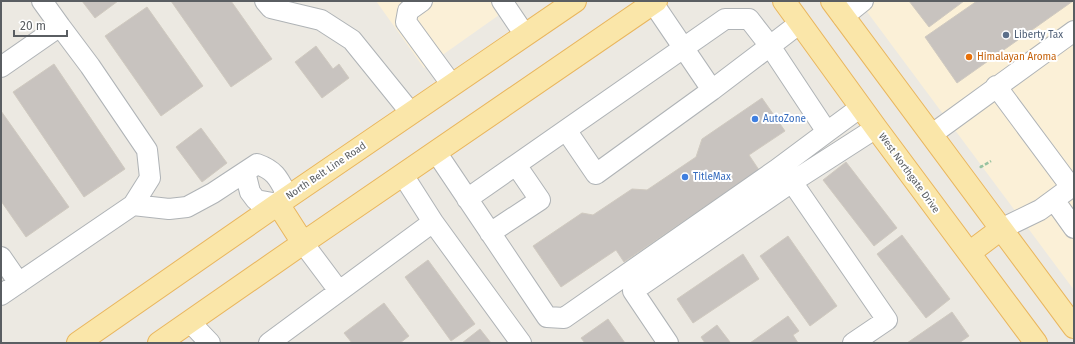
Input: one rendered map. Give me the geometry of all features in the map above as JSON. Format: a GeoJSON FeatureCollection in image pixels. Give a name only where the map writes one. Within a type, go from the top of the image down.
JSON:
{"type":"FeatureCollection","features":[{"type":"Feature","properties":{"kind":"main road","name":"North Belt Line Road"},"geometry":{"type":"LineString","coordinates":[[78,343],[575,1]]}},
{"type":"Feature","properties":{"kind":"main road","name":"West Northgate Drive"},"geometry":{"type":"LineString","coordinates":[[784,1],[876,128],[1036,343]]}},
{"type":"Feature","properties":{"kind":"main road"},"geometry":{"type":"LineString","coordinates":[[159,343],[302,243],[654,2]]}},
{"type":"Feature","properties":{"kind":"main road"},"geometry":{"type":"LineString","coordinates":[[838,9],[1001,229],[1071,316]]}},
{"type":"Feature","properties":{"kind":"main road"},"geometry":{"type":"LineString","coordinates":[[278,204],[302,243]]}},
{"type":"Feature","properties":{"kind":"main road"},"geometry":{"type":"LineString","coordinates":[[969,253],[1001,229]]}},
{"type":"Feature","properties":{"kind":"lane"},"geometry":{"type":"LineString","coordinates":[[1,295],[133,205],[150,178],[147,150],[90,66],[42,1]]}},
{"type":"Feature","properties":{"kind":"lane"},"geometry":{"type":"LineString","coordinates":[[265,1],[271,8],[321,20],[352,40],[411,113]]}},
{"type":"Feature","properties":{"kind":"lane"},"geometry":{"type":"LineString","coordinates":[[422,1],[408,11],[406,22],[452,85]]}},
{"type":"Feature","properties":{"kind":"lane"},"geometry":{"type":"LineString","coordinates":[[502,1],[525,35]]}},
{"type":"Feature","properties":{"kind":"lane"},"geometry":{"type":"LineString","coordinates":[[838,9],[863,1]]}},
{"type":"Feature","properties":{"kind":"lane"},"geometry":{"type":"LineString","coordinates":[[654,2],[712,90]]}},
{"type":"Feature","properties":{"kind":"lane"},"geometry":{"type":"LineString","coordinates":[[467,199],[725,19],[749,19],[770,46],[827,132]]}},
{"type":"Feature","properties":{"kind":"lane"},"geometry":{"type":"LineString","coordinates":[[566,130],[596,174],[712,90],[800,23]]}},
{"type":"Feature","properties":{"kind":"lane"},"geometry":{"type":"LineString","coordinates":[[1,67],[60,26]]}},
{"type":"Feature","properties":{"kind":"lane"},"geometry":{"type":"LineString","coordinates":[[931,135],[1074,30]]}},
{"type":"Feature","properties":{"kind":"lane"},"geometry":{"type":"LineString","coordinates":[[996,86],[1072,186],[1040,210],[1001,229]]}},
{"type":"Feature","properties":{"kind":"lane"},"geometry":{"type":"LineString","coordinates":[[436,152],[547,317],[564,318],[776,170],[861,107]]}},
{"type":"Feature","properties":{"kind":"lane"},"geometry":{"type":"LineString","coordinates":[[668,343],[633,291],[792,182],[876,128]]}},
{"type":"Feature","properties":{"kind":"lane"},"geometry":{"type":"LineString","coordinates":[[490,233],[540,200],[516,164]]}},
{"type":"Feature","properties":{"kind":"lane"},"geometry":{"type":"LineString","coordinates":[[133,205],[169,209],[187,207],[213,193],[251,168],[267,168],[278,177],[286,193],[278,204],[256,200],[250,192],[251,168]]}},
{"type":"Feature","properties":{"kind":"lane"},"geometry":{"type":"LineString","coordinates":[[403,175],[433,222],[521,343]]}},
{"type":"Feature","properties":{"kind":"lane"},"geometry":{"type":"LineString","coordinates":[[792,182],[887,320],[853,343]]}},
{"type":"Feature","properties":{"kind":"lane"},"geometry":{"type":"LineString","coordinates":[[1054,200],[1074,228]]}},
{"type":"Feature","properties":{"kind":"lane"},"geometry":{"type":"LineString","coordinates":[[269,343],[433,222]]}},
{"type":"Feature","properties":{"kind":"lane"},"geometry":{"type":"LineString","coordinates":[[302,243],[339,291]]}},
{"type":"Feature","properties":{"kind":"lane"},"geometry":{"type":"LineString","coordinates":[[1,257],[19,283]]}},
{"type":"Feature","properties":{"kind":"lane"},"geometry":{"type":"LineString","coordinates":[[190,322],[210,343]]}},
{"type":"Feature","properties":{"kind":"shaded area"},"geometry":{"type":"Polygon","coordinates":[[[376,1],[519,1],[424,68],[376,1]]]}},
{"type":"Feature","properties":{"kind":"shaded area"},"geometry":{"type":"Polygon","coordinates":[[[859,1],[1074,1],[1074,290],[859,1]]]}},
{"type":"Feature","properties":{"kind":"building"},"geometry":{"type":"Polygon","coordinates":[[[82,1],[118,1],[95,18],[82,1]]]}},
{"type":"Feature","properties":{"kind":"building"},"geometry":{"type":"Polygon","coordinates":[[[171,1],[231,1],[272,59],[231,87],[171,1]]]}},
{"type":"Feature","properties":{"kind":"building"},"geometry":{"type":"Polygon","coordinates":[[[909,1],[964,1],[929,27],[909,1]]]}},
{"type":"Feature","properties":{"kind":"building"},"geometry":{"type":"Polygon","coordinates":[[[977,1],[1073,1],[957,83],[925,37],[977,1]]]}},
{"type":"Feature","properties":{"kind":"building"},"geometry":{"type":"Polygon","coordinates":[[[147,7],[203,86],[161,116],[105,36],[147,7]]]}},
{"type":"Feature","properties":{"kind":"building"},"geometry":{"type":"Polygon","coordinates":[[[316,46],[333,69],[339,64],[349,78],[322,98],[295,62],[316,46]]]}},
{"type":"Feature","properties":{"kind":"building"},"geometry":{"type":"Polygon","coordinates":[[[54,64],[125,169],[84,197],[13,92],[54,64]]]}},
{"type":"Feature","properties":{"kind":"building"},"geometry":{"type":"Polygon","coordinates":[[[762,98],[785,131],[749,155],[759,170],[624,262],[616,250],[561,287],[533,246],[582,213],[593,215],[632,189],[647,190],[696,157],[702,139],[762,98]]]}},
{"type":"Feature","properties":{"kind":"building"},"geometry":{"type":"Polygon","coordinates":[[[1,111],[69,207],[26,237],[1,201],[1,111]]]}},
{"type":"Feature","properties":{"kind":"building"},"geometry":{"type":"Polygon","coordinates":[[[201,128],[227,163],[202,182],[176,147],[201,128]]]}},
{"type":"Feature","properties":{"kind":"building"},"geometry":{"type":"Polygon","coordinates":[[[846,162],[897,228],[874,246],[823,180],[846,162]]]}},
{"type":"Feature","properties":{"kind":"building"},"geometry":{"type":"Polygon","coordinates":[[[902,235],[950,299],[926,318],[877,254],[902,235]]]}},
{"type":"Feature","properties":{"kind":"building"},"geometry":{"type":"Polygon","coordinates":[[[788,236],[837,306],[810,326],[760,256],[788,236]]]}},
{"type":"Feature","properties":{"kind":"building"},"geometry":{"type":"Polygon","coordinates":[[[743,254],[759,279],[693,323],[677,299],[743,254]]]}},
{"type":"Feature","properties":{"kind":"building"},"geometry":{"type":"Polygon","coordinates":[[[428,260],[475,324],[451,341],[405,277],[428,260]]]}},
{"type":"Feature","properties":{"kind":"building"},"geometry":{"type":"Polygon","coordinates":[[[384,303],[409,336],[400,343],[352,343],[344,333],[384,303]]]}},
{"type":"Feature","properties":{"kind":"building"},"geometry":{"type":"Polygon","coordinates":[[[952,312],[969,336],[959,343],[907,343],[952,312]]]}},
{"type":"Feature","properties":{"kind":"building"},"geometry":{"type":"Polygon","coordinates":[[[788,316],[799,331],[793,335],[798,343],[750,343],[788,316]]]}},
{"type":"Feature","properties":{"kind":"building"},"geometry":{"type":"Polygon","coordinates":[[[608,319],[625,343],[585,343],[581,338],[608,319]]]}},
{"type":"Feature","properties":{"kind":"building"},"geometry":{"type":"Polygon","coordinates":[[[717,325],[730,342],[705,343],[701,337],[717,325]]]}},
{"type":"Feature","properties":{"kind":"building"},"geometry":{"type":"Polygon","coordinates":[[[480,329],[491,343],[462,343],[480,329]]]}},
{"type":"Feature","properties":{"kind":"place","name":"Liberty Tax"},"geometry":{"type":"Point","coordinates":[1006,35]}},
{"type":"Feature","properties":{"kind":"place","name":"Himalayan Aroma"},"geometry":{"type":"Point","coordinates":[969,57]}},
{"type":"Feature","properties":{"kind":"place","name":"AutoZone"},"geometry":{"type":"Point","coordinates":[755,119]}},
{"type":"Feature","properties":{"kind":"place","name":"TitleMax"},"geometry":{"type":"Point","coordinates":[685,177]}}]}
